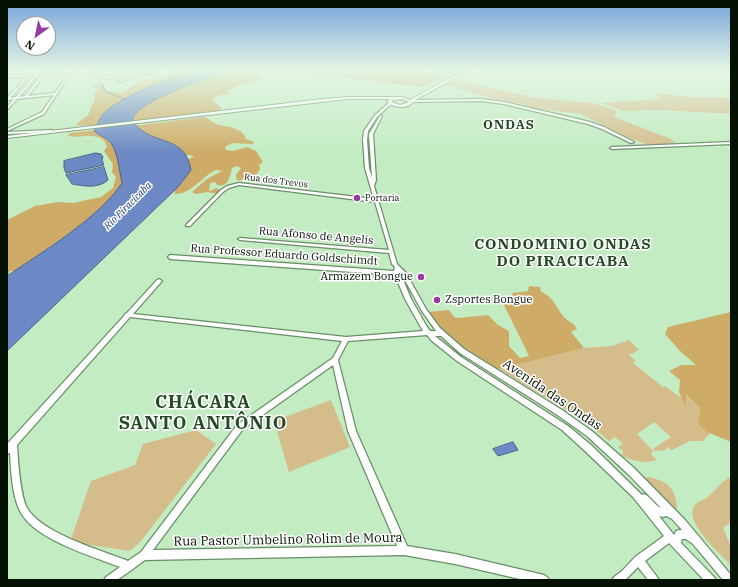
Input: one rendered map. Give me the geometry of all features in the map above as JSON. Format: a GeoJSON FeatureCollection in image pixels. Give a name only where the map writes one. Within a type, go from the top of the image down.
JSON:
{"type":"FeatureCollection","features":[{"type":"Feature","properties":{"kind":"main road"},"geometry":{"type":"LineString","coordinates":[[390,103],[392,99],[403,97]]}},
{"type":"Feature","properties":{"kind":"main road"},"geometry":{"type":"LineString","coordinates":[[139,122],[340,99],[371,98],[400,106],[419,97]]}},
{"type":"Feature","properties":{"kind":"main road"},"geometry":{"type":"LineString","coordinates":[[7,141],[26,137],[139,122],[348,98],[400,98],[411,102]]}},
{"type":"Feature","properties":{"kind":"main road"},"geometry":{"type":"LineString","coordinates":[[7,137],[89,129]]}},
{"type":"Feature","properties":{"kind":"street"},"geometry":{"type":"LineString","coordinates":[[7,99],[23,97]]}},
{"type":"Feature","properties":{"kind":"street"},"geometry":{"type":"LineString","coordinates":[[7,132],[43,113],[54,97]]}},
{"type":"Feature","properties":{"kind":"street"},"geometry":{"type":"LineString","coordinates":[[7,109],[18,98]]}},
{"type":"Feature","properties":{"kind":"street"},"geometry":{"type":"LineString","coordinates":[[411,102],[477,100],[504,103],[603,128],[636,145],[632,147]]}},
{"type":"Feature","properties":{"kind":"street"},"geometry":{"type":"LineString","coordinates":[[411,102],[476,102],[496,104],[588,125],[623,142],[622,144],[632,147]]}},
{"type":"Feature","properties":{"kind":"street","name":"Avenida das Ondas"},"geometry":{"type":"LineString","coordinates":[[390,103],[371,123],[366,134],[367,168],[390,252],[397,270],[404,274],[407,287],[406,294],[416,314],[429,333],[442,346],[459,359],[565,428],[625,483],[673,541],[711,580]]}},
{"type":"Feature","properties":{"kind":"street"},"geometry":{"type":"LineString","coordinates":[[372,186],[374,180],[370,139],[371,132],[377,120],[387,109],[400,106]]}},
{"type":"Feature","properties":{"kind":"street"},"geometry":{"type":"LineString","coordinates":[[371,123],[369,131],[371,132]]}},
{"type":"Feature","properties":{"kind":"street"},"geometry":{"type":"LineString","coordinates":[[7,132],[51,131]]}},
{"type":"Feature","properties":{"kind":"street"},"geometry":{"type":"LineString","coordinates":[[623,142],[632,142]]}},
{"type":"Feature","properties":{"kind":"street"},"geometry":{"type":"LineString","coordinates":[[612,148],[731,143]]}},
{"type":"Feature","properties":{"kind":"street"},"geometry":{"type":"LineString","coordinates":[[366,156],[369,164],[373,165]]}},
{"type":"Feature","properties":{"kind":"street"},"geometry":{"type":"LineString","coordinates":[[367,168],[374,180]]}},
{"type":"Feature","properties":{"kind":"street","name":"Rua dos Trevos"},"geometry":{"type":"LineString","coordinates":[[188,225],[222,191],[228,187],[239,184],[377,201]]}},
{"type":"Feature","properties":{"kind":"street","name":"Rua Afonso de Angelis"},"geometry":{"type":"LineString","coordinates":[[240,239],[390,252]]}},
{"type":"Feature","properties":{"kind":"street","name":"Rua Professor Eduardo Goldschimdt"},"geometry":{"type":"LineString","coordinates":[[170,257],[397,270]]}},
{"type":"Feature","properties":{"kind":"street"},"geometry":{"type":"LineString","coordinates":[[130,566],[70,542],[43,529],[29,518],[23,509],[10,446],[159,281]]}},
{"type":"Feature","properties":{"kind":"street","name":"Avenida das Ondas"},"geometry":{"type":"LineString","coordinates":[[407,287],[415,294],[441,334],[462,351],[559,412],[590,434],[631,471],[700,543],[729,580]]}},
{"type":"Feature","properties":{"kind":"street"},"geometry":{"type":"LineString","coordinates":[[406,294],[415,294]]}},
{"type":"Feature","properties":{"kind":"street"},"geometry":{"type":"LineString","coordinates":[[127,315],[346,339],[429,333],[441,334]]}},
{"type":"Feature","properties":{"kind":"street"},"geometry":{"type":"LineString","coordinates":[[109,580],[144,555],[240,427],[335,360],[346,339]]}},
{"type":"Feature","properties":{"kind":"street"},"geometry":{"type":"LineString","coordinates":[[335,360],[352,432],[404,550]]}},
{"type":"Feature","properties":{"kind":"street"},"geometry":{"type":"LineString","coordinates":[[625,483],[658,512],[663,513],[666,511],[682,523]]}},
{"type":"Feature","properties":{"kind":"street"},"geometry":{"type":"LineString","coordinates":[[617,580],[638,560],[673,541],[678,534],[687,535],[700,543]]}},
{"type":"Feature","properties":{"kind":"street","name":"Rua Pastor Umbelino Rolim de Moura"},"geometry":{"type":"LineString","coordinates":[[144,555],[404,550],[456,559],[544,580]]}},
{"type":"Feature","properties":{"kind":"street"},"geometry":{"type":"LineString","coordinates":[[638,560],[654,580]]}},
{"type":"Feature","properties":{"kind":"shaded area"},"geometry":{"type":"Polygon","coordinates":[[[95,97],[129,97],[109,109],[95,126],[75,125],[88,115],[95,97]]]}},
{"type":"Feature","properties":{"kind":"shaded area"},"geometry":{"type":"Polygon","coordinates":[[[159,97],[215,97],[212,100],[221,108],[219,112],[133,122],[132,118],[141,109],[159,97]]]}},
{"type":"Feature","properties":{"kind":"shaded area"},"geometry":{"type":"Polygon","coordinates":[[[489,97],[534,97],[592,103],[616,110],[617,112],[614,116],[619,119],[669,138],[676,143],[653,145],[646,144],[627,137],[581,114],[531,108],[519,103],[489,97]]]}},
{"type":"Feature","properties":{"kind":"shaded area"},"geometry":{"type":"Polygon","coordinates":[[[658,97],[731,98],[731,114],[658,110],[623,111],[601,103],[659,99],[658,97]]]}},
{"type":"Feature","properties":{"kind":"shaded area"},"geometry":{"type":"Polygon","coordinates":[[[204,117],[219,125],[232,127],[239,130],[246,139],[254,142],[253,144],[232,143],[225,147],[226,150],[233,151],[247,147],[256,151],[263,162],[259,165],[260,169],[256,175],[250,178],[237,180],[236,175],[241,168],[237,166],[232,168],[228,181],[224,185],[217,185],[215,182],[210,183],[209,191],[217,188],[221,191],[218,194],[207,192],[196,194],[192,192],[207,179],[222,171],[216,170],[187,191],[175,194],[174,190],[185,178],[186,160],[194,157],[190,155],[184,156],[174,145],[152,138],[132,126],[204,117]]]}},
{"type":"Feature","properties":{"kind":"shaded area"},"geometry":{"type":"Polygon","coordinates":[[[94,130],[115,138],[127,191],[17,271],[10,271],[7,278],[7,220],[35,206],[58,202],[73,203],[101,197],[113,188],[116,177],[112,172],[113,164],[104,151],[107,147],[104,141],[95,136],[77,137],[67,135],[71,133],[94,130]]]}},
{"type":"Feature","properties":{"kind":"shaded area"},"geometry":{"type":"Polygon","coordinates":[[[529,286],[540,287],[541,292],[552,300],[562,315],[576,327],[577,329],[571,332],[584,348],[495,370],[440,330],[428,312],[449,310],[454,317],[458,318],[488,315],[498,325],[509,331],[509,346],[520,358],[529,356],[503,303],[510,305],[514,299],[512,293],[528,291],[529,286]]]}},
{"type":"Feature","properties":{"kind":"shaded area"},"geometry":{"type":"Polygon","coordinates":[[[731,312],[731,442],[707,432],[698,424],[700,408],[686,395],[686,407],[679,392],[680,380],[669,371],[681,365],[696,365],[679,350],[665,334],[668,327],[731,312]]]}},
{"type":"Feature","properties":{"kind":"shaded area"},"geometry":{"type":"Polygon","coordinates":[[[629,340],[639,350],[629,355],[636,361],[633,363],[663,387],[665,386],[681,398],[679,391],[686,406],[685,395],[700,408],[698,424],[710,433],[703,441],[690,441],[672,450],[667,447],[666,450],[655,451],[653,449],[671,437],[654,422],[637,434],[653,451],[651,454],[657,460],[644,462],[626,458],[622,456],[623,451],[618,447],[623,444],[615,437],[609,441],[587,423],[499,369],[584,348],[612,346],[629,340]]]}},
{"type":"Feature","properties":{"kind":"shaded area"},"geometry":{"type":"Polygon","coordinates":[[[331,400],[350,447],[289,472],[274,421],[331,400]]]}},
{"type":"Feature","properties":{"kind":"shaded area"},"geometry":{"type":"Polygon","coordinates":[[[196,430],[216,444],[141,541],[130,551],[70,542],[91,481],[135,465],[143,444],[196,430]]]}},
{"type":"Feature","properties":{"kind":"shaded area"},"geometry":{"type":"Polygon","coordinates":[[[650,477],[663,482],[671,488],[675,497],[677,510],[644,478],[650,477]]]}},
{"type":"Feature","properties":{"kind":"shaded area"},"geometry":{"type":"Polygon","coordinates":[[[731,477],[731,522],[723,528],[731,547],[731,565],[698,529],[692,512],[696,504],[708,497],[721,483],[731,477]]]}},
{"type":"Feature","properties":{"kind":"water","name":"Rio Piracicaba"},"geometry":{"type":"Polygon","coordinates":[[[127,97],[160,97],[137,112],[132,120],[147,134],[174,145],[182,150],[187,158],[191,170],[178,187],[7,351],[7,276],[69,234],[99,209],[122,183],[118,160],[114,148],[108,140],[94,131],[103,114],[127,97]]]}},
{"type":"Feature","properties":{"kind":"water"},"geometry":{"type":"Polygon","coordinates":[[[96,153],[101,154],[103,157],[102,160],[104,165],[66,173],[64,161],[96,153]]]}},
{"type":"Feature","properties":{"kind":"water"},"geometry":{"type":"Polygon","coordinates":[[[104,167],[108,180],[100,185],[86,186],[72,184],[66,175],[104,167]]]}},
{"type":"Feature","properties":{"kind":"water"},"geometry":{"type":"Polygon","coordinates":[[[513,442],[518,450],[498,456],[493,449],[513,442]]]}},
{"type":"Feature","properties":{"kind":"waterway"},"geometry":{"type":"LineString","coordinates":[[120,97],[127,100]]}},
{"type":"Feature","properties":{"kind":"place","name":"Portaria"},"geometry":{"type":"Point","coordinates":[357,198]}},
{"type":"Feature","properties":{"kind":"place","name":"Armazem Bongue"},"geometry":{"type":"Point","coordinates":[421,277]}},
{"type":"Feature","properties":{"kind":"place","name":"Zsportes Bongue"},"geometry":{"type":"Point","coordinates":[437,300]}},
{"type":"Feature","properties":{"kind":"district","name":"ONDAS"},"geometry":{"type":"Point","coordinates":[509,125]}},
{"type":"Feature","properties":{"kind":"district","name":"CONDOMINIO ONDAS DO PIRACICABA"},"geometry":{"type":"Point","coordinates":[563,254]}},
{"type":"Feature","properties":{"kind":"district","name":"CHÁCARA SANTO ANTÔNIO"},"geometry":{"type":"Point","coordinates":[203,413]}}]}
